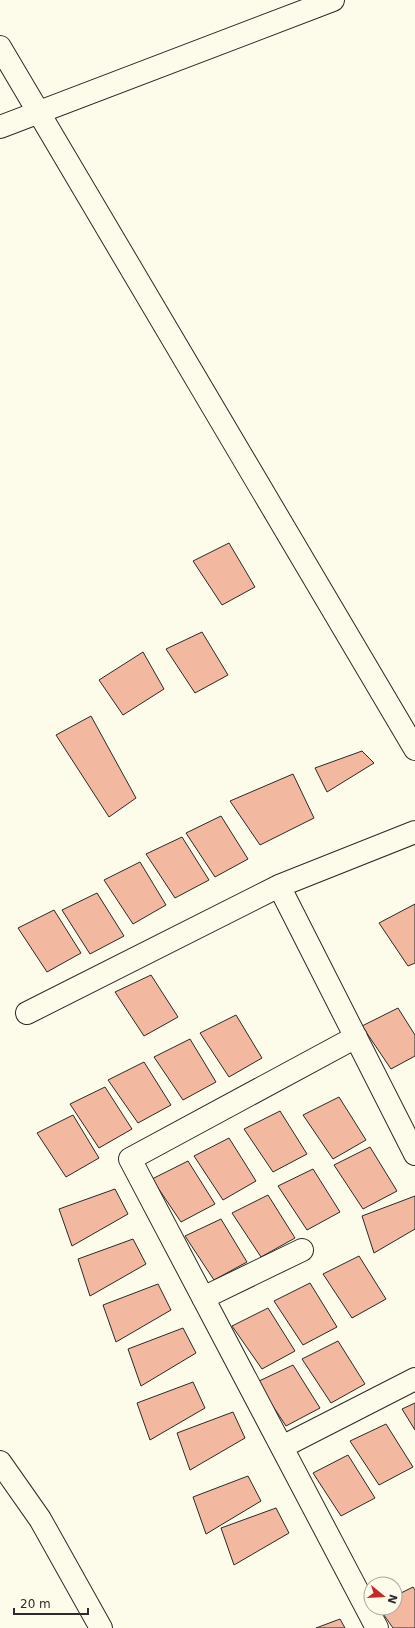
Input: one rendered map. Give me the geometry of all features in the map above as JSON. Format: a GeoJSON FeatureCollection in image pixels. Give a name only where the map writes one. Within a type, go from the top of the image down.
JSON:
{"type":"FeatureCollection","features":[{"type":"Feature","properties":{"kind":"street"},"geometry":{"type":"LineString","coordinates":[[0,127],[333,0]]}},
{"type":"Feature","properties":{"kind":"street"},"geometry":{"type":"LineString","coordinates":[[0,47],[415,749]]}},
{"type":"Feature","properties":{"kind":"street"},"geometry":{"type":"LineString","coordinates":[[28,1013],[279,886],[415,832]]}},
{"type":"Feature","properties":{"kind":"street"},"geometry":{"type":"LineString","coordinates":[[279,886],[415,1154]]}},
{"type":"Feature","properties":{"kind":"street"},"geometry":{"type":"LineString","coordinates":[[356,1037],[130,1158],[377,1628]]}},
{"type":"Feature","properties":{"kind":"street"},"geometry":{"type":"LineString","coordinates":[[203,1298],[302,1250]]}},
{"type":"Feature","properties":{"kind":"street"},"geometry":{"type":"LineString","coordinates":[[282,1447],[415,1379]]}},
{"type":"Feature","properties":{"kind":"street"},"geometry":{"type":"LineString","coordinates":[[0,1462],[40,1519],[101,1628]]}},
{"type":"Feature","properties":{"kind":"building"},"geometry":{"type":"Polygon","coordinates":[[[229,543],[255,587],[222,605],[193,561],[229,543]]]}},
{"type":"Feature","properties":{"kind":"building"},"geometry":{"type":"Polygon","coordinates":[[[202,632],[228,675],[195,693],[166,649],[202,632]]]}},
{"type":"Feature","properties":{"kind":"building"},"geometry":{"type":"Polygon","coordinates":[[[143,652],[164,689],[123,715],[99,680],[143,652]]]}},
{"type":"Feature","properties":{"kind":"building"},"geometry":{"type":"Polygon","coordinates":[[[91,716],[136,798],[109,817],[56,735],[91,716]]]}},
{"type":"Feature","properties":{"kind":"building"},"geometry":{"type":"Polygon","coordinates":[[[362,751],[374,763],[327,792],[315,768],[362,751]]]}},
{"type":"Feature","properties":{"kind":"building"},"geometry":{"type":"Polygon","coordinates":[[[293,774],[314,818],[260,845],[230,801],[293,774]]]}},
{"type":"Feature","properties":{"kind":"building"},"geometry":{"type":"Polygon","coordinates":[[[221,816],[248,859],[215,877],[186,833],[221,816]]]}},
{"type":"Feature","properties":{"kind":"building"},"geometry":{"type":"Polygon","coordinates":[[[182,837],[209,880],[175,898],[146,854],[182,837]]]}},
{"type":"Feature","properties":{"kind":"building"},"geometry":{"type":"Polygon","coordinates":[[[140,862],[166,905],[133,924],[104,880],[140,862]]]}},
{"type":"Feature","properties":{"kind":"building"},"geometry":{"type":"Polygon","coordinates":[[[97,893],[124,936],[90,954],[62,910],[97,893]]]}},
{"type":"Feature","properties":{"kind":"building"},"geometry":{"type":"Polygon","coordinates":[[[415,904],[415,963],[408,966],[379,923],[415,904]]]}},
{"type":"Feature","properties":{"kind":"building"},"geometry":{"type":"Polygon","coordinates":[[[54,910],[81,953],[47,972],[18,928],[54,910]]]}},
{"type":"Feature","properties":{"kind":"building"},"geometry":{"type":"Polygon","coordinates":[[[151,975],[178,1017],[144,1036],[115,992],[151,975]]]}},
{"type":"Feature","properties":{"kind":"building"},"geometry":{"type":"Polygon","coordinates":[[[398,1008],[415,1035],[415,1056],[391,1069],[362,1026],[398,1008]]]}},
{"type":"Feature","properties":{"kind":"building"},"geometry":{"type":"Polygon","coordinates":[[[236,1015],[262,1058],[229,1077],[200,1033],[236,1015]]]}},
{"type":"Feature","properties":{"kind":"building"},"geometry":{"type":"Polygon","coordinates":[[[190,1039],[216,1082],[183,1100],[154,1057],[190,1039]]]}},
{"type":"Feature","properties":{"kind":"building"},"geometry":{"type":"Polygon","coordinates":[[[144,1062],[171,1105],[138,1123],[108,1080],[144,1062]]]}},
{"type":"Feature","properties":{"kind":"building"},"geometry":{"type":"Polygon","coordinates":[[[105,1087],[132,1129],[99,1148],[70,1104],[105,1087]]]}},
{"type":"Feature","properties":{"kind":"building"},"geometry":{"type":"Polygon","coordinates":[[[339,1097],[366,1140],[333,1159],[303,1115],[339,1097]]]}},
{"type":"Feature","properties":{"kind":"building"},"geometry":{"type":"Polygon","coordinates":[[[280,1111],[307,1154],[273,1172],[244,1129],[280,1111]]]}},
{"type":"Feature","properties":{"kind":"building"},"geometry":{"type":"Polygon","coordinates":[[[73,1115],[99,1158],[66,1177],[37,1133],[73,1115]]]}},
{"type":"Feature","properties":{"kind":"building"},"geometry":{"type":"Polygon","coordinates":[[[229,1138],[256,1181],[223,1200],[194,1156],[229,1138]]]}},
{"type":"Feature","properties":{"kind":"building"},"geometry":{"type":"Polygon","coordinates":[[[370,1147],[397,1191],[363,1209],[334,1165],[370,1147]]]}},
{"type":"Feature","properties":{"kind":"building"},"geometry":{"type":"Polygon","coordinates":[[[188,1161],[215,1204],[181,1222],[152,1179],[188,1161]]]}},
{"type":"Feature","properties":{"kind":"building"},"geometry":{"type":"Polygon","coordinates":[[[313,1169],[340,1212],[307,1230],[278,1186],[313,1169]]]}},
{"type":"Feature","properties":{"kind":"building"},"geometry":{"type":"Polygon","coordinates":[[[115,1189],[128,1214],[72,1246],[59,1209],[115,1189]]]}},
{"type":"Feature","properties":{"kind":"building"},"geometry":{"type":"Polygon","coordinates":[[[268,1195],[295,1238],[261,1257],[232,1213],[268,1195]]]}},
{"type":"Feature","properties":{"kind":"building"},"geometry":{"type":"Polygon","coordinates":[[[415,1196],[415,1229],[374,1253],[362,1216],[415,1196]]]}},
{"type":"Feature","properties":{"kind":"building"},"geometry":{"type":"Polygon","coordinates":[[[221,1219],[247,1262],[214,1280],[185,1236],[221,1219]]]}},
{"type":"Feature","properties":{"kind":"building"},"geometry":{"type":"Polygon","coordinates":[[[133,1239],[146,1264],[90,1296],[78,1259],[133,1239]]]}},
{"type":"Feature","properties":{"kind":"building"},"geometry":{"type":"Polygon","coordinates":[[[359,1256],[386,1299],[352,1318],[323,1274],[359,1256]]]}},
{"type":"Feature","properties":{"kind":"building"},"geometry":{"type":"Polygon","coordinates":[[[310,1283],[337,1327],[303,1345],[274,1301],[310,1283]]]}},
{"type":"Feature","properties":{"kind":"building"},"geometry":{"type":"Polygon","coordinates":[[[158,1284],[171,1310],[116,1342],[103,1305],[158,1284]]]}},
{"type":"Feature","properties":{"kind":"building"},"geometry":{"type":"Polygon","coordinates":[[[268,1308],[295,1351],[262,1369],[232,1326],[268,1308]]]}},
{"type":"Feature","properties":{"kind":"building"},"geometry":{"type":"Polygon","coordinates":[[[183,1328],[196,1353],[141,1386],[128,1349],[183,1328]]]}},
{"type":"Feature","properties":{"kind":"building"},"geometry":{"type":"Polygon","coordinates":[[[338,1341],[365,1384],[331,1403],[302,1359],[338,1341]]]}},
{"type":"Feature","properties":{"kind":"building"},"geometry":{"type":"Polygon","coordinates":[[[293,1365],[320,1408],[286,1426],[257,1382],[293,1365]]]}},
{"type":"Feature","properties":{"kind":"building"},"geometry":{"type":"Polygon","coordinates":[[[193,1382],[205,1408],[150,1440],[137,1403],[193,1382]]]}},
{"type":"Feature","properties":{"kind":"building"},"geometry":{"type":"Polygon","coordinates":[[[415,1403],[415,1430],[402,1409],[415,1403]]]}},
{"type":"Feature","properties":{"kind":"building"},"geometry":{"type":"Polygon","coordinates":[[[233,1412],[245,1438],[190,1470],[177,1433],[233,1412]]]}},
{"type":"Feature","properties":{"kind":"building"},"geometry":{"type":"Polygon","coordinates":[[[386,1424],[413,1467],[379,1485],[350,1441],[386,1424]]]}},
{"type":"Feature","properties":{"kind":"building"},"geometry":{"type":"Polygon","coordinates":[[[348,1455],[375,1498],[341,1516],[313,1473],[348,1455]]]}},
{"type":"Feature","properties":{"kind":"building"},"geometry":{"type":"Polygon","coordinates":[[[248,1476],[261,1501],[206,1534],[193,1497],[248,1476]]]}},
{"type":"Feature","properties":{"kind":"building"},"geometry":{"type":"Polygon","coordinates":[[[276,1508],[289,1533],[234,1565],[221,1528],[276,1508]]]}},
{"type":"Feature","properties":{"kind":"building"},"geometry":{"type":"Polygon","coordinates":[[[413,1587],[415,1590],[415,1628],[393,1628],[385,1616],[403,1616],[403,1592],[413,1587]]]}},
{"type":"Feature","properties":{"kind":"building"},"geometry":{"type":"Polygon","coordinates":[[[340,1619],[345,1628],[316,1628],[340,1619]]]}}]}
